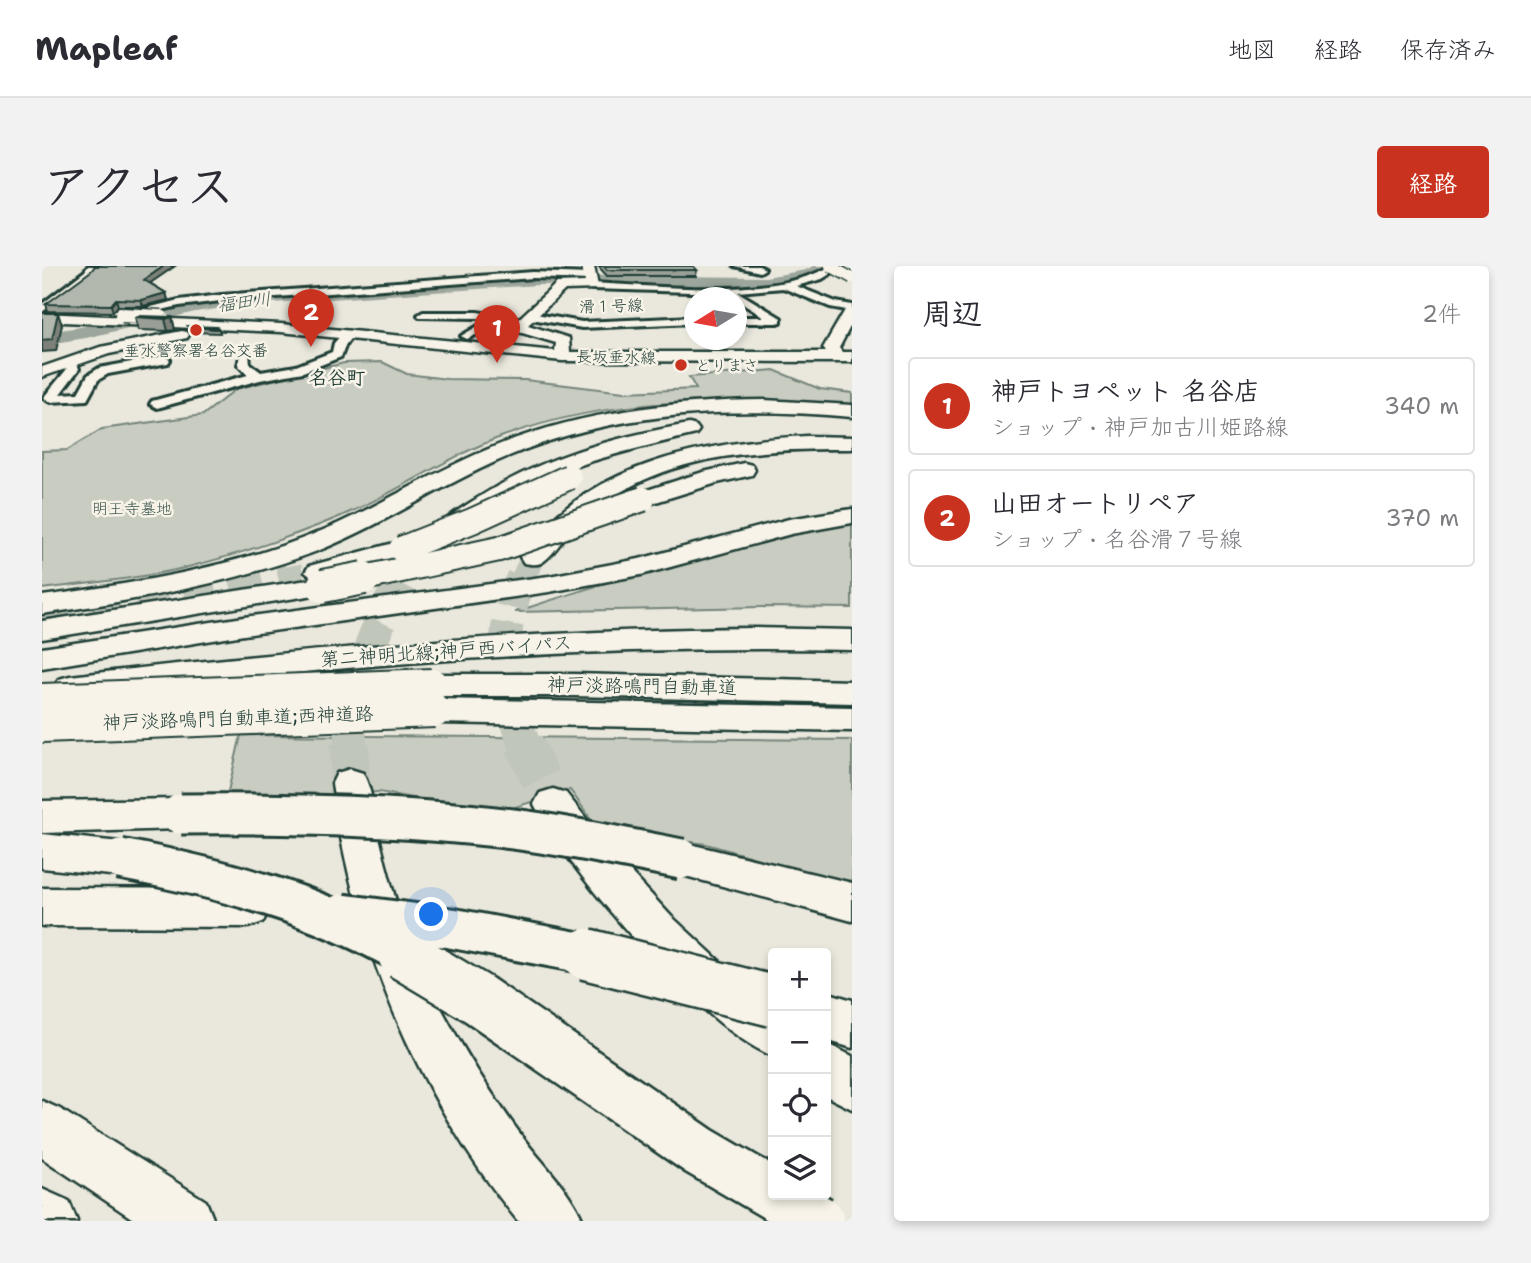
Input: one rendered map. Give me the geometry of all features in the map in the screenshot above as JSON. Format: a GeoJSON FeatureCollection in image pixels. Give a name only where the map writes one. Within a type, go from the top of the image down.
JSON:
{"type":"FeatureCollection","features":[{"type":"Feature","properties":{"kind":"highway"},"geometry":{"type":"LineString","coordinates":[[42,605],[178,582],[266,560],[352,527],[503,451],[588,424],[648,413],[711,407],[776,406],[852,411]]}},
{"type":"Feature","properties":{"kind":"highway"},"geometry":{"type":"LineString","coordinates":[[400,583],[428,550],[486,501],[516,484],[574,458],[633,441],[710,427],[769,423],[852,424]]}},
{"type":"Feature","properties":{"kind":"highway"},"geometry":{"type":"LineString","coordinates":[[321,579],[472,521],[569,477],[629,455],[692,442],[759,436],[852,437]]}},
{"type":"Feature","properties":{"kind":"highway"},"geometry":{"type":"LineString","coordinates":[[533,557],[567,517],[589,499],[612,486],[665,464],[737,449],[800,443],[852,443]]}},
{"type":"Feature","properties":{"kind":"highway"},"geometry":{"type":"LineString","coordinates":[[42,630],[321,579],[421,568],[499,549],[711,477],[780,465],[852,463]]}},
{"type":"Feature","properties":{"kind":"highway"},"geometry":{"type":"LineString","coordinates":[[468,597],[590,570],[752,514],[792,505],[852,497]]}},
{"type":"Feature","properties":{"kind":"highway"},"geometry":{"type":"LineString","coordinates":[[42,658],[244,626],[468,597],[641,567],[789,527],[852,516]]}},
{"type":"Feature","properties":{"kind":"highway","name":"第二神明北線;神戸西バイパス"},"geometry":{"type":"LineString","coordinates":[[42,671],[251,645],[394,632],[666,621],[852,622]]}},
{"type":"Feature","properties":{"kind":"highway","name":"第二神明北線;神戸西バイパス"},"geometry":{"type":"LineString","coordinates":[[42,691],[264,664],[417,651],[683,639],[852,640]]}},
{"type":"Feature","properties":{"kind":"highway","name":"神戸淡路鳴門自動車道"},"geometry":{"type":"LineString","coordinates":[[433,698],[574,685],[852,692]]}},
{"type":"Feature","properties":{"kind":"highway","name":"神戸淡路鳴門自動車道"},"geometry":{"type":"LineString","coordinates":[[433,698],[577,712],[852,719]]}},
{"type":"Feature","properties":{"kind":"highway","name":"神戸淡路鳴門自動車道;西神道路"},"geometry":{"type":"LineString","coordinates":[[42,700],[433,698]]}},
{"type":"Feature","properties":{"kind":"highway","name":"神戸淡路鳴門自動車道;西神道路"},"geometry":{"type":"LineString","coordinates":[[42,726],[433,698]]}},
{"type":"Feature","properties":{"kind":"highway"},"geometry":{"type":"LineString","coordinates":[[350,783],[366,878],[384,934],[412,1003],[449,1073],[497,1149],[555,1221]]}},
{"type":"Feature","properties":{"kind":"highway"},"geometry":{"type":"LineString","coordinates":[[553,804],[594,862],[682,958],[768,1028]]}},
{"type":"Feature","properties":{"kind":"highway"},"geometry":{"type":"LineString","coordinates":[[42,817],[270,814],[423,820],[497,827],[681,859],[852,902]]}},
{"type":"Feature","properties":{"kind":"highway"},"geometry":{"type":"LineString","coordinates":[[42,852],[120,859],[225,881],[348,925],[477,999],[684,1142],[819,1221]]}},
{"type":"Feature","properties":{"kind":"highway"},"geometry":{"type":"LineString","coordinates":[[42,907],[248,908],[342,914],[498,934],[684,975],[768,999]]}},
{"type":"Feature","properties":{"kind":"highway"},"geometry":{"type":"LineString","coordinates":[[831,1018],[852,1024]]}},
{"type":"Feature","properties":{"kind":"highway"},"geometry":{"type":"LineString","coordinates":[[831,1071],[852,1084]]}},
{"type":"Feature","properties":{"kind":"highway"},"geometry":{"type":"LineString","coordinates":[[42,1127],[186,1221]]}},
{"type":"Feature","properties":{"kind":"highway"},"geometry":{"type":"LineString","coordinates":[[42,1217],[49,1221]]}},
{"type":"Feature","properties":{"kind":"main road"},"geometry":{"type":"LineString","coordinates":[[562,353],[564,341],[523,322],[562,286],[590,276]]}},
{"type":"Feature","properties":{"kind":"main road","name":"長坂垂水線"},"geometry":{"type":"LineString","coordinates":[[843,355],[831,348],[852,309]]}},
{"type":"Feature","properties":{"kind":"main road"},"geometry":{"type":"LineString","coordinates":[[42,313],[311,329],[562,353]]}},
{"type":"Feature","properties":{"kind":"main road"},"geometry":{"type":"LineString","coordinates":[[42,372],[105,350],[178,336],[289,336],[311,329],[562,353]]}},
{"type":"Feature","properties":{"kind":"main road","name":"長坂垂水線"},"geometry":{"type":"LineString","coordinates":[[562,353],[633,358],[843,355]]}},
{"type":"Feature","properties":{"kind":"street"},"geometry":{"type":"LineString","coordinates":[[42,313],[87,272],[86,266]]}},
{"type":"Feature","properties":{"kind":"street"},"geometry":{"type":"LineString","coordinates":[[78,281],[92,270],[93,266]]}},
{"type":"Feature","properties":{"kind":"street"},"geometry":{"type":"LineString","coordinates":[[739,266],[760,269]]}},
{"type":"Feature","properties":{"kind":"street"},"geometry":{"type":"LineString","coordinates":[[830,266],[852,278]]}},
{"type":"Feature","properties":{"kind":"street"},"geometry":{"type":"LineString","coordinates":[[745,287],[784,285],[824,275],[838,266],[852,270]]}},
{"type":"Feature","properties":{"kind":"street"},"geometry":{"type":"LineString","coordinates":[[847,266],[852,270]]}},
{"type":"Feature","properties":{"kind":"street"},"geometry":{"type":"LineString","coordinates":[[116,317],[179,303],[533,275],[590,276],[661,287],[684,287]]}},
{"type":"Feature","properties":{"kind":"street"},"geometry":{"type":"LineString","coordinates":[[784,285],[834,305],[852,309]]}},
{"type":"Feature","properties":{"kind":"street"},"geometry":{"type":"LineString","coordinates":[[661,287],[669,298]]}},
{"type":"Feature","properties":{"kind":"street"},"geometry":{"type":"LineString","coordinates":[[747,302],[777,320],[747,320]]}},
{"type":"Feature","properties":{"kind":"street"},"geometry":{"type":"LineString","coordinates":[[677,309],[684,315]]}},
{"type":"Feature","properties":{"kind":"street"},"geometry":{"type":"LineString","coordinates":[[423,315],[477,315],[523,322]]}},
{"type":"Feature","properties":{"kind":"street","name":"滑１号線"},"geometry":{"type":"LineString","coordinates":[[523,322],[582,325],[684,320]]}},
{"type":"Feature","properties":{"kind":"street"},"geometry":{"type":"LineString","coordinates":[[467,336],[482,328],[523,322]]}},
{"type":"Feature","properties":{"kind":"street"},"geometry":{"type":"LineString","coordinates":[[157,404],[258,376],[299,369],[337,354],[340,343],[348,334]]}},
{"type":"Feature","properties":{"kind":"street"},"geometry":{"type":"LineString","coordinates":[[245,356],[244,365],[258,376]]}},
{"type":"Feature","properties":{"kind":"street"},"geometry":{"type":"LineString","coordinates":[[72,363],[72,369],[50,398],[82,397],[93,378],[104,371],[164,360]]}},
{"type":"Feature","properties":{"kind":"green space","name":"明王寺墓地"},"geometry":{"type":"Polygon","coordinates":[[[382,362],[407,374],[447,379],[525,380],[624,392],[696,389],[689,377],[774,370],[820,389],[852,393],[852,405],[719,401],[587,413],[543,423],[483,444],[359,508],[250,550],[167,572],[42,589],[42,451],[67,450],[102,429],[203,415],[236,389],[344,363],[382,362]]]}},
{"type":"Feature","properties":{"kind":"green space"},"geometry":{"type":"Polygon","coordinates":[[[852,523],[852,608],[515,612],[678,562],[852,523]]]}},
{"type":"Feature","properties":{"kind":"green space"},"geometry":{"type":"Polygon","coordinates":[[[241,735],[852,740],[852,885],[706,844],[599,830],[570,790],[496,813],[379,792],[226,800],[241,735]]]}},
{"type":"Feature","properties":{"kind":"building"},"geometry":{"type":"Polygon","coordinates":[[[95,266],[164,266],[144,280],[166,293],[141,300],[116,299],[111,305],[46,304],[95,266]]]}},
{"type":"Feature","properties":{"kind":"building"},"geometry":{"type":"Polygon","coordinates":[[[604,266],[693,266],[697,270],[607,270],[604,266]]]}},
{"type":"Feature","properties":{"kind":"building"},"geometry":{"type":"Polygon","coordinates":[[[42,313],[58,313],[52,339],[42,340],[42,313]]]}},
{"type":"Feature","properties":{"kind":"building"},"geometry":{"type":"Polygon","coordinates":[[[139,316],[172,317],[135,317],[139,316]]]}},
{"type":"Feature","properties":{"kind":"building"},"geometry":{"type":"Polygon","coordinates":[[[189,327],[217,327],[219,329],[189,327]]]}},
{"type":"Feature","properties":{"kind":"waterway","name":"福田川"},"geometry":{"type":"LineString","coordinates":[[42,339],[86,332],[195,306],[244,300],[538,280],[766,282],[811,274],[824,266]]}},
{"type":"Feature","properties":{"kind":"tunnel"},"geometry":{"type":"LineString","coordinates":[[522,580],[533,557]]}},
{"type":"Feature","properties":{"kind":"tunnel"},"geometry":{"type":"LineString","coordinates":[[280,580],[319,572]]}},
{"type":"Feature","properties":{"kind":"tunnel"},"geometry":{"type":"LineString","coordinates":[[42,620],[218,593],[288,578]]}},
{"type":"Feature","properties":{"kind":"tunnel"},"geometry":{"type":"LineString","coordinates":[[522,578],[508,619],[506,662],[512,704],[525,745]]}},
{"type":"Feature","properties":{"kind":"tunnel"},"geometry":{"type":"LineString","coordinates":[[350,745],[355,702],[365,661],[380,622],[400,583]]}},
{"type":"Feature","properties":{"kind":"tunnel"},"geometry":{"type":"LineString","coordinates":[[524,744],[553,804]]}},
{"type":"Feature","properties":{"kind":"tunnel"},"geometry":{"type":"LineString","coordinates":[[350,745],[350,783]]}},
{"type":"Feature","properties":{"kind":"place","name":"垂水警察署名谷交番"},"geometry":{"type":"Point","coordinates":[196,330]}},
{"type":"Feature","properties":{"kind":"place","name":"山田オートリペア"},"geometry":{"type":"Point","coordinates":[311,347]}},
{"type":"Feature","properties":{"kind":"place","name":"神戸トヨペット 名谷店"},"geometry":{"type":"Point","coordinates":[497,363]}},
{"type":"Feature","properties":{"kind":"place","name":"とりまさ"},"geometry":{"type":"Point","coordinates":[681,365]}},
{"type":"Feature","properties":{"kind":"district","name":"名谷町"},"geometry":{"type":"Point","coordinates":[337,377]}}]}
